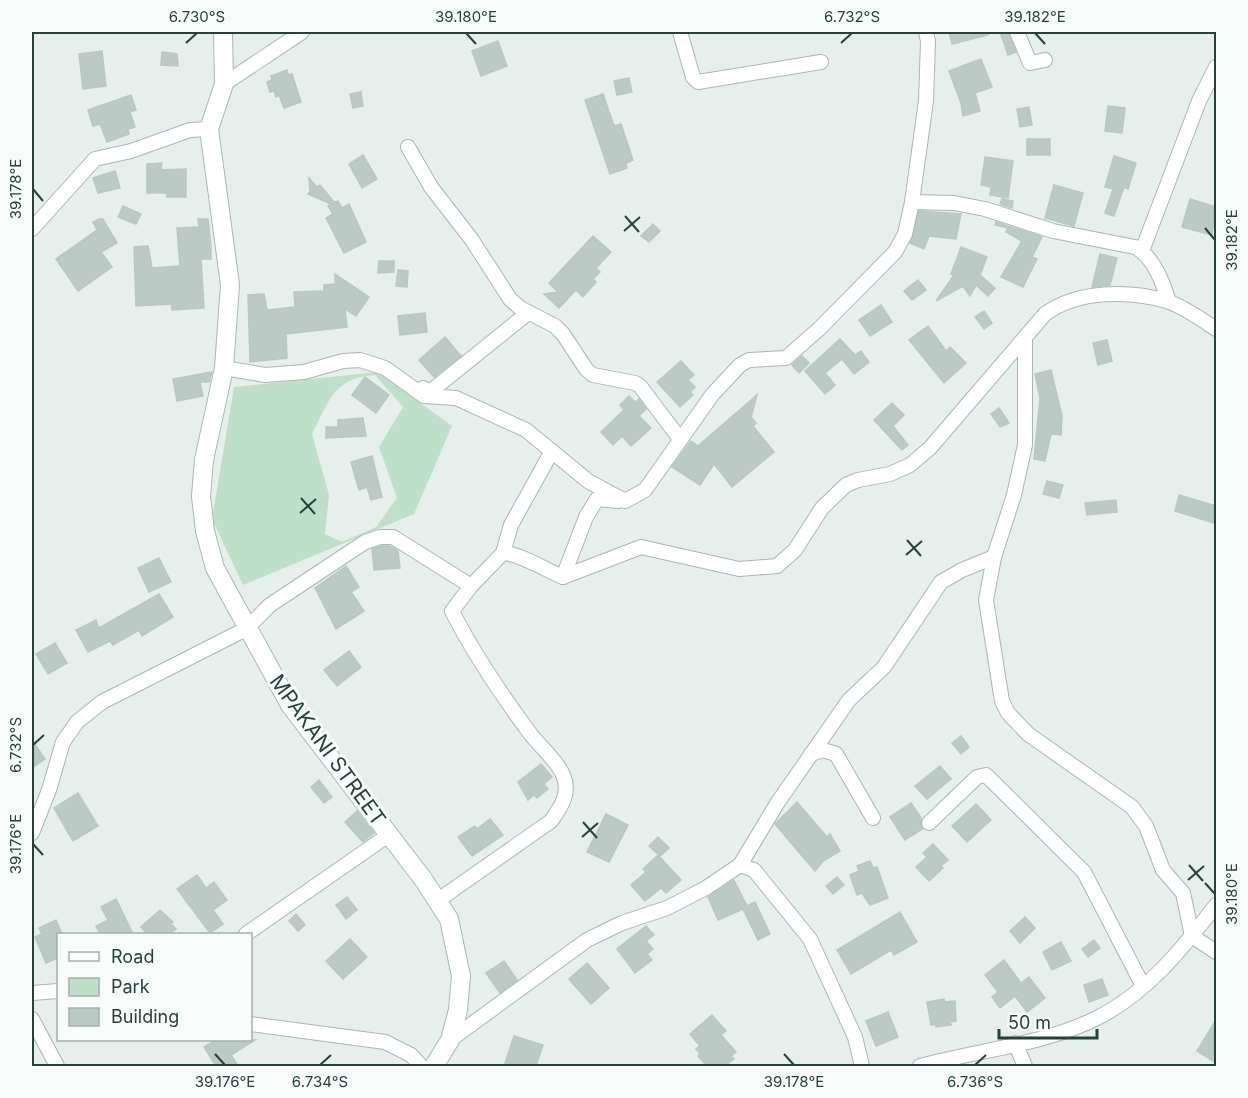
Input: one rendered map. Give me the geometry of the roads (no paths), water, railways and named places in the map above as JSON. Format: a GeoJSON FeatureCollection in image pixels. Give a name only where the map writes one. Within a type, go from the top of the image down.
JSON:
{"type":"FeatureCollection","features":[{"type":"Feature","properties":{"kind":"street","name":"MPAKANI STREET"},"geometry":{"type":"LineString","coordinates":[[223,32],[224,84],[208,129],[230,285],[224,368],[210,428],[201,496],[205,531],[215,568],[246,629],[290,705],[390,834],[449,919],[461,976],[458,1010],[450,1041],[434,1066]]}},
{"type":"Feature","properties":{"kind":"street"},"geometry":{"type":"LineString","coordinates":[[224,84],[302,32]]}},
{"type":"Feature","properties":{"kind":"street"},"geometry":{"type":"LineString","coordinates":[[680,32],[693,77],[698,82],[821,62]]}},
{"type":"Feature","properties":{"kind":"street"},"geometry":{"type":"LineString","coordinates":[[563,577],[586,518],[597,499],[625,501],[645,490],[712,395],[740,365],[750,360],[786,358],[819,329],[895,252],[905,234],[912,202],[926,101],[926,32]]}},
{"type":"Feature","properties":{"kind":"street"},"geometry":{"type":"LineString","coordinates":[[1017,32],[1030,63],[1045,60]]}},
{"type":"Feature","properties":{"kind":"street"},"geometry":{"type":"LineString","coordinates":[[1142,251],[1198,101],[1216,67]]}},
{"type":"Feature","properties":{"kind":"street"},"geometry":{"type":"LineString","coordinates":[[32,229],[95,159],[131,151],[190,130],[208,129]]}},
{"type":"Feature","properties":{"kind":"street"},"geometry":{"type":"LineString","coordinates":[[408,147],[432,187],[472,240],[499,285],[528,313],[555,326],[563,334],[586,369],[593,375],[640,386],[680,439]]}},
{"type":"Feature","properties":{"kind":"street"},"geometry":{"type":"LineString","coordinates":[[912,202],[954,203],[985,209],[1053,231],[1111,242],[1142,251],[1157,271],[1169,302]]}},
{"type":"Feature","properties":{"kind":"street"},"geometry":{"type":"LineString","coordinates":[[503,554],[514,553],[533,565],[563,577],[640,547],[739,569],[777,566],[795,550],[822,508],[846,485],[858,480],[890,474],[910,465],[930,448],[1025,337],[1046,314],[1062,302],[1120,294],[1169,302],[1216,329]]}},
{"type":"Feature","properties":{"kind":"street"},"geometry":{"type":"LineString","coordinates":[[355,354],[387,362],[429,392],[528,313]]}},
{"type":"Feature","properties":{"kind":"street"},"geometry":{"type":"LineString","coordinates":[[1025,337],[1025,445],[1014,495],[988,581],[987,612],[1005,707],[1028,734],[1132,807],[1146,826],[1163,870],[1186,899],[1192,936],[1216,952]]}},
{"type":"Feature","properties":{"kind":"street"},"geometry":{"type":"LineString","coordinates":[[224,368],[265,375],[304,372],[336,362],[360,360],[385,369],[424,396],[456,398],[526,430],[588,481],[625,501]]}},
{"type":"Feature","properties":{"kind":"street"},"geometry":{"type":"LineString","coordinates":[[437,901],[551,820],[562,806],[566,790],[563,773],[529,733],[452,611],[471,586],[503,554],[510,525],[552,451]]}},
{"type":"Feature","properties":{"kind":"street"},"geometry":{"type":"LineString","coordinates":[[32,833],[49,790],[63,742],[77,722],[102,702],[246,629],[257,616],[290,591],[365,543],[380,537],[393,537],[471,586]]}},
{"type":"Feature","properties":{"kind":"street"},"geometry":{"type":"LineString","coordinates":[[450,1041],[587,940],[622,923],[667,908],[706,888],[740,865],[811,754],[849,700],[884,667],[941,582],[962,570],[994,557]]}},
{"type":"Feature","properties":{"kind":"street"},"geometry":{"type":"LineString","coordinates":[[811,754],[823,750],[836,754],[873,818]]}},
{"type":"Feature","properties":{"kind":"street"},"geometry":{"type":"LineString","coordinates":[[929,823],[977,777],[986,775],[1084,872],[1143,986]]}},
{"type":"Feature","properties":{"kind":"street"},"geometry":{"type":"LineString","coordinates":[[247,933],[390,834]]}},
{"type":"Feature","properties":{"kind":"street"},"geometry":{"type":"LineString","coordinates":[[740,865],[754,870],[810,939],[855,1037],[862,1066]]}},
{"type":"Feature","properties":{"kind":"street"},"geometry":{"type":"LineString","coordinates":[[920,1066],[1061,1032],[1096,1018],[1143,986],[1192,936],[1216,905]]}},
{"type":"Feature","properties":{"kind":"street"},"geometry":{"type":"LineString","coordinates":[[32,993],[57,991]]}},
{"type":"Feature","properties":{"kind":"street"},"geometry":{"type":"LineString","coordinates":[[32,1019],[57,1066]]}},
{"type":"Feature","properties":{"kind":"street"},"geometry":{"type":"LineString","coordinates":[[252,1024],[385,1042],[411,1055],[421,1066]]}},
{"type":"Feature","properties":{"kind":"street"},"geometry":{"type":"LineString","coordinates":[[1015,1043],[1025,1066]]}}]}
